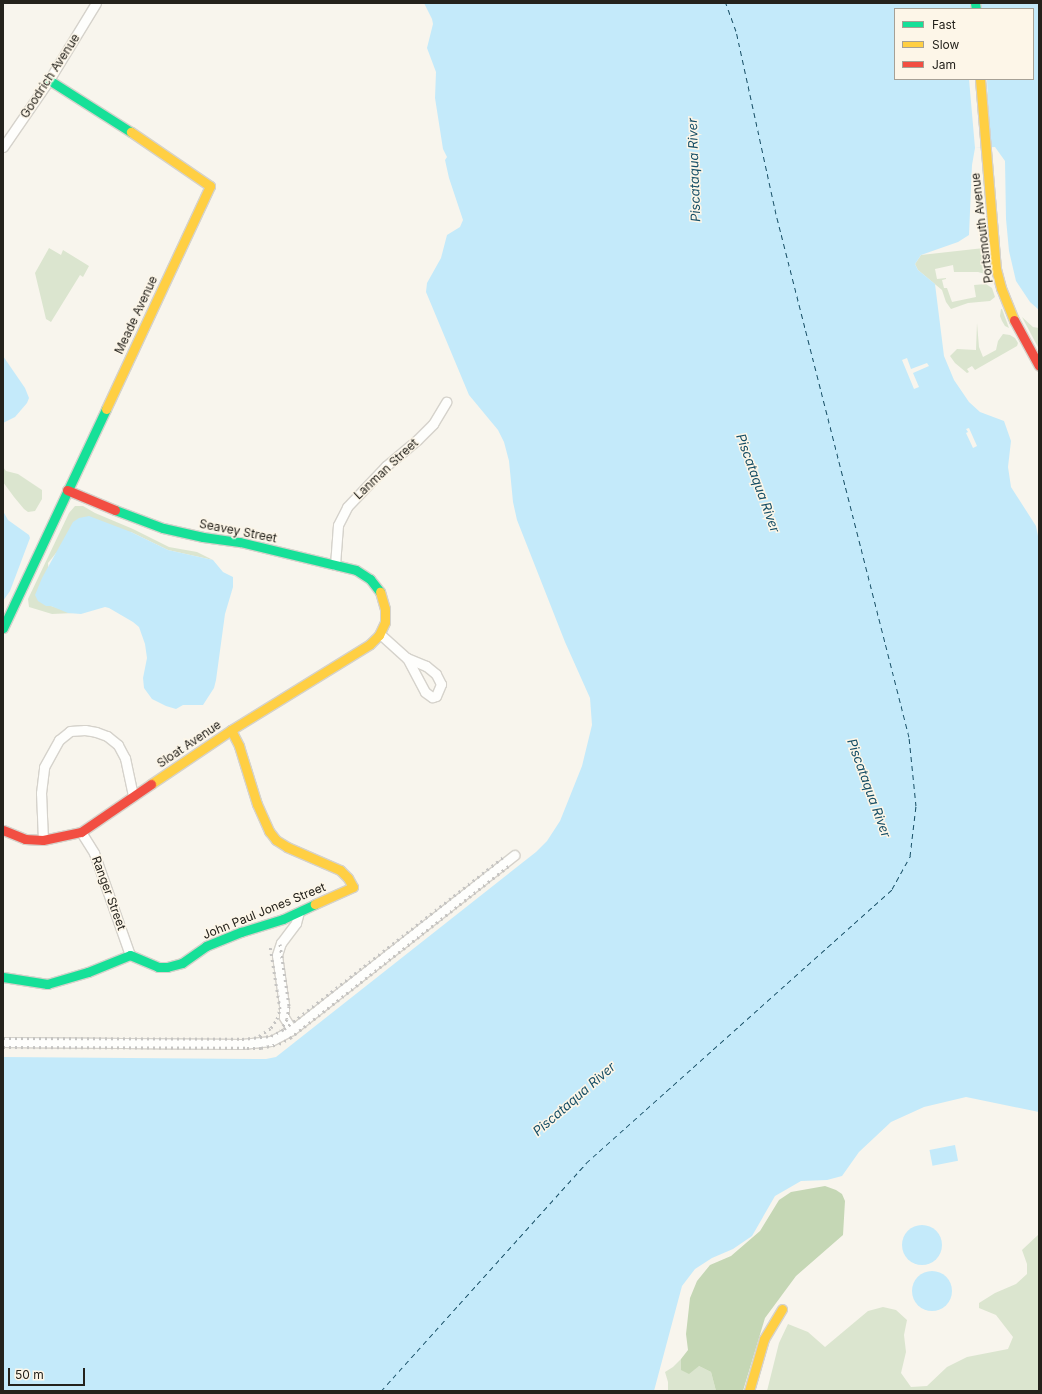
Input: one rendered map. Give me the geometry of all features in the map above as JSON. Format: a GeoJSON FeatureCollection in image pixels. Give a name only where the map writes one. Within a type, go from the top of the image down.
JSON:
{"type":"FeatureCollection","features":[{"type":"Feature","properties":{"kind":"street","name":"Goodrich Avenue"},"geometry":{"type":"LineString","coordinates":[[3,147],[49,80],[96,3]]}},
{"type":"Feature","properties":{"kind":"street","name":"Meade Avenue"},"geometry":{"type":"LineString","coordinates":[[3,628],[210,186],[111,118],[49,80]]}},
{"type":"Feature","properties":{"kind":"street","name":"Portsmouth Avenue"},"geometry":{"type":"LineString","coordinates":[[980,80],[989,205],[996,269],[1010,312],[1039,366]]}},
{"type":"Feature","properties":{"kind":"street","name":"Lanman Street"},"geometry":{"type":"LineString","coordinates":[[335,565],[338,525],[346,508],[386,466],[417,440],[433,424],[446,402]]}},
{"type":"Feature","properties":{"kind":"street","name":"Seavey Street"},"geometry":{"type":"LineString","coordinates":[[68,490],[140,521],[163,528],[203,537],[240,542],[364,573],[376,585],[384,601],[384,622],[380,634]]}},
{"type":"Feature","properties":{"kind":"street"},"geometry":{"type":"LineString","coordinates":[[380,634],[407,658]]}},
{"type":"Feature","properties":{"kind":"street","name":"Sloat Avenue"},"geometry":{"type":"LineString","coordinates":[[3,830],[25,838],[43,840],[81,832],[231,730],[365,648],[380,634]]}},
{"type":"Feature","properties":{"kind":"street"},"geometry":{"type":"LineString","coordinates":[[43,840],[41,793],[44,767],[59,740],[70,732],[86,730],[96,732],[107,736],[118,745],[125,758],[133,796]]}},
{"type":"Feature","properties":{"kind":"street","name":"John Paul Jones Street"},"geometry":{"type":"LineString","coordinates":[[130,955],[158,967],[167,967],[182,963],[206,946],[299,912],[353,887],[348,878],[340,870],[329,864],[287,848],[273,836],[257,804],[239,746],[231,730]]}},
{"type":"Feature","properties":{"kind":"street","name":"Ranger Street"},"geometry":{"type":"LineString","coordinates":[[81,832],[94,853],[130,955]]}},
{"type":"Feature","properties":{"kind":"street"},"geometry":{"type":"LineString","coordinates":[[3,1042],[242,1044],[271,1041],[292,1030],[514,855]]}},
{"type":"Feature","properties":{"kind":"street"},"geometry":{"type":"LineString","coordinates":[[292,1030],[284,1017],[284,1005],[277,955],[278,949],[296,923],[299,912]]}},
{"type":"Feature","properties":{"kind":"street"},"geometry":{"type":"LineString","coordinates":[[3,976],[47,984],[88,972],[130,955]]}},
{"type":"Feature","properties":{"kind":"street"},"geometry":{"type":"LineString","coordinates":[[749,1391],[764,1339],[782,1309]]}},
{"type":"Feature","properties":{"kind":"green space"},"geometry":{"type":"Polygon","coordinates":[[[49,248],[61,255],[63,250],[89,266],[83,277],[80,275],[51,322],[46,319],[35,273],[49,248]]]}},
{"type":"Feature","properties":{"kind":"green space"},"geometry":{"type":"Polygon","coordinates":[[[984,248],[989,275],[978,272],[954,272],[953,265],[935,269],[937,279],[946,278],[942,280],[944,288],[947,288],[952,302],[976,297],[974,285],[986,284],[992,288],[995,297],[990,301],[968,303],[951,309],[946,302],[942,290],[918,270],[915,264],[921,255],[984,248]]]}},
{"type":"Feature","properties":{"kind":"green space"},"geometry":{"type":"Polygon","coordinates":[[[1001,309],[1009,328],[1005,326],[1002,321],[1000,316],[1001,309]]]}},
{"type":"Feature","properties":{"kind":"green space"},"geometry":{"type":"Polygon","coordinates":[[[1022,317],[1033,327],[1039,328],[1039,349],[1022,317]]]}},
{"type":"Feature","properties":{"kind":"green space"},"geometry":{"type":"Polygon","coordinates":[[[977,323],[979,347],[983,357],[996,350],[998,341],[1003,334],[1010,335],[1015,338],[1018,343],[1017,346],[975,370],[972,366],[967,369],[969,372],[967,373],[955,363],[950,356],[957,349],[976,350],[977,323]]]}},
{"type":"Feature","properties":{"kind":"green space"},"geometry":{"type":"Polygon","coordinates":[[[3,467],[6,471],[18,474],[42,490],[42,499],[35,511],[28,512],[24,509],[3,482],[3,467]]]}},
{"type":"Feature","properties":{"kind":"green space"},"geometry":{"type":"Polygon","coordinates":[[[75,506],[83,506],[169,547],[197,552],[213,560],[168,550],[131,532],[56,553],[48,563],[51,606],[74,613],[52,614],[29,607],[28,599],[69,513],[75,506]]]}},
{"type":"Feature","properties":{"kind":"green space"},"geometry":{"type":"Polygon","coordinates":[[[825,1186],[842,1194],[845,1201],[843,1235],[796,1276],[765,1318],[743,1391],[716,1391],[711,1372],[699,1366],[689,1374],[681,1370],[681,1359],[688,1350],[686,1334],[690,1298],[697,1281],[710,1265],[731,1256],[760,1231],[779,1200],[791,1192],[825,1186]]]}},
{"type":"Feature","properties":{"kind":"green space"},"geometry":{"type":"Polygon","coordinates":[[[1039,1234],[1039,1391],[767,1391],[779,1343],[788,1324],[808,1332],[825,1347],[868,1311],[883,1307],[896,1310],[907,1320],[904,1335],[906,1352],[901,1373],[911,1387],[927,1386],[947,1367],[967,1357],[1008,1349],[1013,1337],[996,1315],[979,1308],[979,1303],[995,1293],[1016,1284],[1027,1274],[1027,1264],[1022,1250],[1039,1234]]]}},
{"type":"Feature","properties":{"kind":"green space"},"geometry":{"type":"Polygon","coordinates":[[[681,1359],[681,1370],[699,1366],[711,1372],[716,1391],[668,1391],[668,1382],[665,1372],[681,1359]]]}},
{"type":"Feature","properties":{"kind":"water","name":"Piscataqua River"},"geometry":{"type":"Polygon","coordinates":[[[424,3],[1039,3],[1039,310],[1030,302],[1016,281],[1009,251],[1006,219],[1005,161],[995,147],[975,148],[972,165],[969,235],[958,242],[921,255],[915,264],[918,270],[935,284],[944,356],[954,380],[969,402],[980,412],[1004,421],[1011,441],[1008,467],[1011,487],[1036,526],[1039,541],[1039,1112],[966,1097],[924,1107],[891,1122],[859,1152],[842,1176],[827,1180],[801,1181],[775,1196],[752,1236],[733,1249],[712,1258],[695,1269],[682,1286],[654,1391],[3,1391],[3,1057],[266,1059],[276,1057],[536,852],[547,841],[560,821],[582,766],[592,725],[590,698],[565,642],[517,520],[513,502],[509,461],[504,442],[498,430],[469,395],[426,292],[427,283],[441,258],[447,235],[460,227],[463,220],[449,178],[445,160],[447,157],[443,149],[435,98],[436,72],[427,48],[433,24],[424,3]]]}},
{"type":"Feature","properties":{"kind":"water"},"geometry":{"type":"Polygon","coordinates":[[[3,356],[25,388],[29,398],[27,403],[15,417],[3,423],[3,356]]]}},
{"type":"Feature","properties":{"kind":"water"},"geometry":{"type":"Polygon","coordinates":[[[3,511],[8,520],[29,535],[30,538],[10,591],[3,601],[3,511]]]}},
{"type":"Feature","properties":{"kind":"water"},"geometry":{"type":"Polygon","coordinates":[[[89,516],[131,532],[168,550],[213,560],[223,572],[233,577],[233,587],[225,614],[216,680],[214,688],[203,705],[183,705],[176,709],[152,699],[144,688],[143,678],[147,658],[145,644],[139,627],[133,622],[105,607],[81,614],[68,613],[51,606],[46,606],[38,601],[35,595],[42,578],[73,522],[79,518],[89,516]]]}},
{"type":"Feature","properties":{"kind":"water"},"geometry":{"type":"Polygon","coordinates":[[[955,1145],[958,1161],[933,1166],[929,1150],[955,1145]]]}},
{"type":"Feature","properties":{"kind":"water"},"geometry":{"type":"Polygon","coordinates":[[[922,1225],[930,1227],[936,1231],[940,1237],[942,1245],[940,1253],[936,1259],[930,1263],[922,1265],[914,1263],[908,1259],[904,1253],[902,1245],[904,1237],[908,1231],[914,1227],[922,1225]]]}},
{"type":"Feature","properties":{"kind":"water"},"geometry":{"type":"Polygon","coordinates":[[[932,1271],[940,1273],[946,1277],[950,1283],[952,1291],[950,1299],[946,1305],[940,1309],[932,1311],[924,1309],[918,1305],[914,1299],[912,1291],[914,1283],[918,1277],[924,1273],[932,1271]]]}},
{"type":"Feature","properties":{"kind":"pier"},"geometry":{"type":"Polygon","coordinates":[[[969,80],[987,80],[990,147],[975,148],[969,80]]]}},
{"type":"Feature","properties":{"kind":"pier"},"geometry":{"type":"Polygon","coordinates":[[[907,358],[911,369],[927,363],[929,366],[913,373],[919,387],[914,389],[902,360],[907,358]]]}},
{"type":"Feature","properties":{"kind":"pier"},"geometry":{"type":"Polygon","coordinates":[[[969,428],[977,446],[973,448],[966,433],[968,432],[966,429],[969,428]]]}},
{"type":"Feature","properties":{"kind":"ferry route"},"geometry":{"type":"LineString","coordinates":[[381,1391],[586,1163],[892,889],[910,856],[916,806],[909,737],[776,214],[736,31],[726,3]]}},
{"type":"Feature","properties":{"kind":"railway"},"geometry":{"type":"LineString","coordinates":[[3,1038],[242,1039],[271,1036],[284,1029],[505,856]]}},
{"type":"Feature","properties":{"kind":"railway"},"geometry":{"type":"LineString","coordinates":[[3,1047],[261,1048],[279,1044],[290,1038],[511,864]]}},
{"type":"Feature","properties":{"kind":"railway"},"geometry":{"type":"LineString","coordinates":[[280,944],[289,1006],[287,1019],[281,1030]]}},
{"type":"Feature","properties":{"kind":"railway"},"geometry":{"type":"LineString","coordinates":[[259,1036],[271,1028],[277,1019],[280,1009],[270,946]]}},
{"type":"Feature","properties":{"kind":"traffic: fast"},"geometry":{"type":"LineString","coordinates":[[975,3],[976,8]]}},
{"type":"Feature","properties":{"kind":"traffic: fast"},"geometry":{"type":"LineString","coordinates":[[49,80],[131,132]]}},
{"type":"Feature","properties":{"kind":"traffic: fast"},"geometry":{"type":"LineString","coordinates":[[3,628],[106,409]]}},
{"type":"Feature","properties":{"kind":"traffic: fast"},"geometry":{"type":"LineString","coordinates":[[115,510],[163,528],[203,537],[240,542],[356,570],[370,579],[380,592]]}},
{"type":"Feature","properties":{"kind":"traffic: fast"},"geometry":{"type":"LineString","coordinates":[[3,977],[47,984],[88,972],[130,955],[158,967],[167,967],[182,963],[206,946],[241,932],[283,919],[315,904]]}},
{"type":"Feature","properties":{"kind":"traffic: slow"},"geometry":{"type":"LineString","coordinates":[[980,80],[996,269],[1001,288],[1014,320]]}},
{"type":"Feature","properties":{"kind":"traffic: slow"},"geometry":{"type":"LineString","coordinates":[[106,409],[210,186],[131,132]]}},
{"type":"Feature","properties":{"kind":"traffic: slow"},"geometry":{"type":"LineString","coordinates":[[151,784],[231,730],[370,644],[379,635],[385,622],[385,609],[380,592]]}},
{"type":"Feature","properties":{"kind":"traffic: slow"},"geometry":{"type":"LineString","coordinates":[[231,730],[239,746],[257,804],[269,831],[276,840],[287,847],[340,870],[348,878],[353,887],[315,904]]}},
{"type":"Feature","properties":{"kind":"traffic: slow"},"geometry":{"type":"LineString","coordinates":[[749,1391],[764,1339],[782,1309]]}},
{"type":"Feature","properties":{"kind":"traffic: jam"},"geometry":{"type":"LineString","coordinates":[[1014,320],[1039,366]]}},
{"type":"Feature","properties":{"kind":"traffic: jam"},"geometry":{"type":"LineString","coordinates":[[67,490],[115,510]]}},
{"type":"Feature","properties":{"kind":"traffic: jam"},"geometry":{"type":"LineString","coordinates":[[3,830],[25,839],[43,840],[81,832],[151,784]]}}]}
